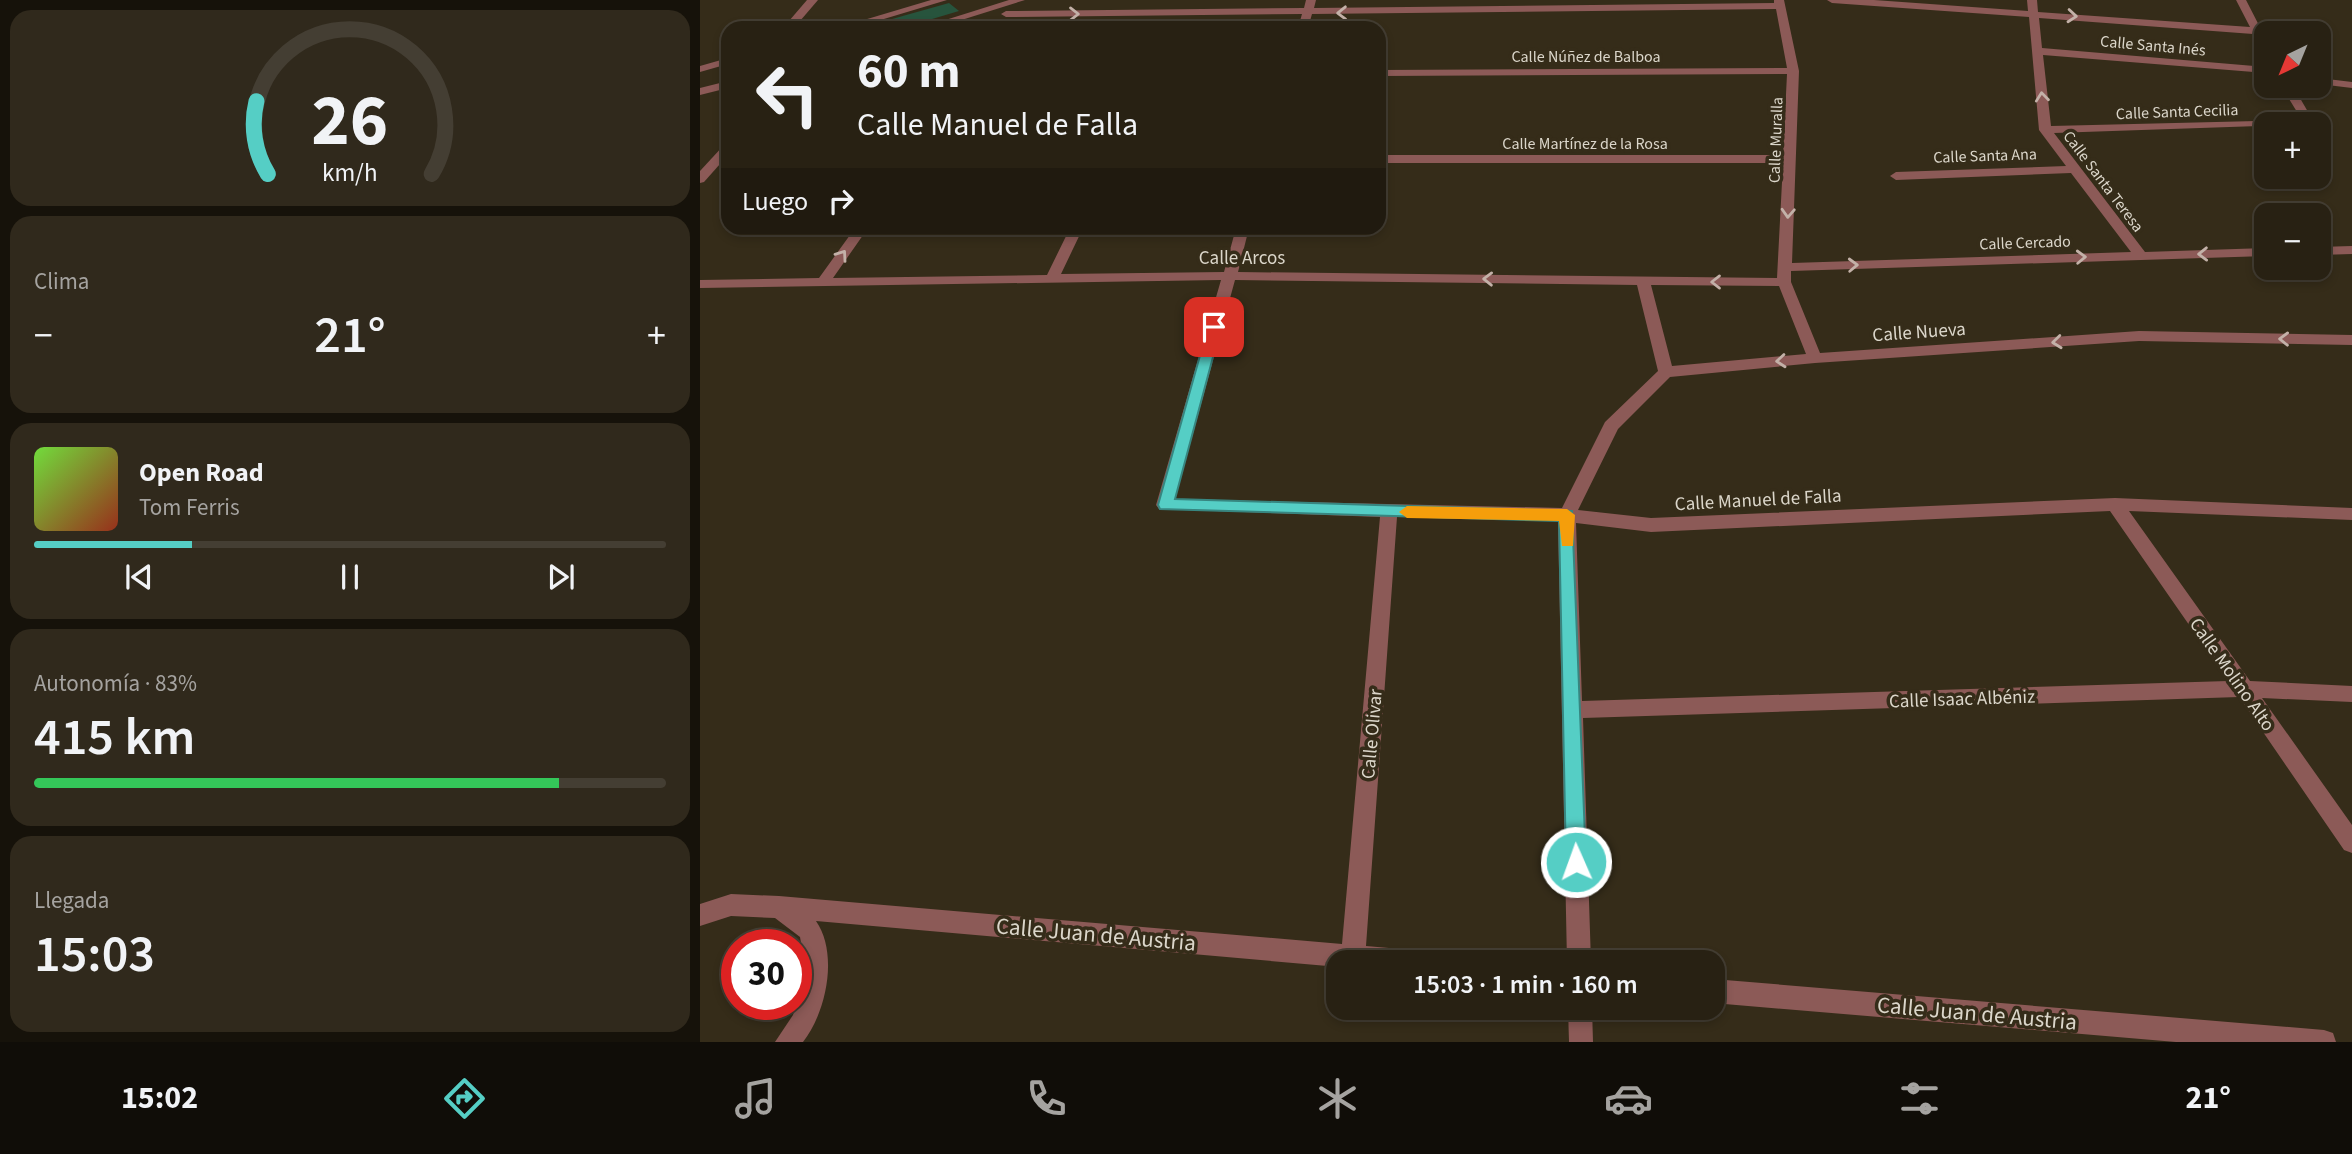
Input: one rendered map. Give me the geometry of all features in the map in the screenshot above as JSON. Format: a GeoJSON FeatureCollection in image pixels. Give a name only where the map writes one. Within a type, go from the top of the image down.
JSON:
{"type":"FeatureCollection","features":[{"type":"Feature","properties":{"kind":"street"},"geometry":{"type":"LineString","coordinates":[[794,21],[813,0]]}},
{"type":"Feature","properties":{"kind":"street"},"geometry":{"type":"LineString","coordinates":[[867,21],[942,0]]}},
{"type":"Feature","properties":{"kind":"street"},"geometry":{"type":"LineString","coordinates":[[944,21],[991,4],[1020,0]]}},
{"type":"Feature","properties":{"kind":"street"},"geometry":{"type":"LineString","coordinates":[[1305,21],[1311,0]]}},
{"type":"Feature","properties":{"kind":"street"},"geometry":{"type":"LineString","coordinates":[[1832,0],[2032,6],[2254,30]]}},
{"type":"Feature","properties":{"kind":"street"},"geometry":{"type":"LineString","coordinates":[[2241,0],[2254,26]]}},
{"type":"Feature","properties":{"kind":"street"},"geometry":{"type":"LineString","coordinates":[[991,4],[1003,18],[1307,13],[1418,6],[1778,3]]}},
{"type":"Feature","properties":{"kind":"street","name":"Calle Muralla"},"geometry":{"type":"LineString","coordinates":[[1778,3],[1793,71],[1785,275]]}},
{"type":"Feature","properties":{"kind":"street","name":"Calle Santa Teresa"},"geometry":{"type":"LineString","coordinates":[[2032,6],[2045,130],[2140,255]]}},
{"type":"Feature","properties":{"kind":"street","name":"Calle Santa Inés"},"geometry":{"type":"LineString","coordinates":[[2037,51],[2254,69]]}},
{"type":"Feature","properties":{"kind":"street"},"geometry":{"type":"LineString","coordinates":[[700,69],[721,63]]}},
{"type":"Feature","properties":{"kind":"street","name":"Calle Núñez de Balboa"},"geometry":{"type":"LineString","coordinates":[[1386,73],[1793,71]]}},
{"type":"Feature","properties":{"kind":"street"},"geometry":{"type":"LineString","coordinates":[[2331,82],[2352,85]]}},
{"type":"Feature","properties":{"kind":"street"},"geometry":{"type":"LineString","coordinates":[[700,92],[721,86]]}},
{"type":"Feature","properties":{"kind":"street","name":"Calle Santa Cecilia"},"geometry":{"type":"LineString","coordinates":[[2045,130],[2254,124]]}},
{"type":"Feature","properties":{"kind":"street"},"geometry":{"type":"LineString","coordinates":[[700,179],[721,156]]}},
{"type":"Feature","properties":{"kind":"street","name":"Calle Martínez de la Rosa"},"geometry":{"type":"LineString","coordinates":[[1386,159],[1791,159]]}},
{"type":"Feature","properties":{"kind":"street","name":"Calle Santa Ana"},"geometry":{"type":"LineString","coordinates":[[1896,176],[2075,169]]}},
{"type":"Feature","properties":{"kind":"street"},"geometry":{"type":"LineString","coordinates":[[823,282],[856,235]]}},
{"type":"Feature","properties":{"kind":"street"},"geometry":{"type":"LineString","coordinates":[[1052,279],[1073,235]]}},
{"type":"Feature","properties":{"kind":"street"},"geometry":{"type":"LineString","coordinates":[[1228,276],[1241,235]]}},
{"type":"Feature","properties":{"kind":"street"},"geometry":{"type":"LineString","coordinates":[[2331,251],[2352,250]]}},
{"type":"Feature","properties":{"kind":"street","name":"Calle Cercado"},"geometry":{"type":"LineString","coordinates":[[1785,275],[2140,255],[2254,252]]}},
{"type":"Feature","properties":{"kind":"street"},"geometry":{"type":"LineString","coordinates":[[1785,275],[1815,358]]}},
{"type":"Feature","properties":{"kind":"street","name":"Calle Arcos"},"geometry":{"type":"LineString","coordinates":[[700,284],[1228,276],[1643,281],[1785,275]]}},
{"type":"Feature","properties":{"kind":"street","name":"Calle Manuel de Falla"},"geometry":{"type":"LineString","coordinates":[[1228,276],[1166,505],[1567,515],[1651,525],[2115,504],[2352,514]]}},
{"type":"Feature","properties":{"kind":"street"},"geometry":{"type":"LineString","coordinates":[[1579,950],[1567,515],[1611,425],[1665,372],[1643,281]]}},
{"type":"Feature","properties":{"kind":"street","name":"Calle Nueva"},"geometry":{"type":"LineString","coordinates":[[1665,372],[1815,358],[2139,336],[2352,340]]}},
{"type":"Feature","properties":{"kind":"street","name":"Calle Molino Alto"},"geometry":{"type":"LineString","coordinates":[[2115,504],[2352,843]]}},
{"type":"Feature","properties":{"kind":"street","name":"Calle Olivar"},"geometry":{"type":"LineString","coordinates":[[1354,950],[1389,512]]}},
{"type":"Feature","properties":{"kind":"street","name":"Calle Isaac Albéniz"},"geometry":{"type":"LineString","coordinates":[[1572,710],[2242,689],[2352,694]]}},
{"type":"Feature","properties":{"kind":"street","name":"Calle Juan de Austria"},"geometry":{"type":"LineString","coordinates":[[700,915],[731,905],[779,907],[1326,955]]}},
{"type":"Feature","properties":{"kind":"street"},"geometry":{"type":"LineString","coordinates":[[779,907],[810,931],[818,972],[803,1022],[787,1042]]}},
{"type":"Feature","properties":{"kind":"street","name":"Calle Juan de Austria"},"geometry":{"type":"LineString","coordinates":[[1725,991],[2324,1042]]}},
{"type":"Feature","properties":{"kind":"street"},"geometry":{"type":"LineString","coordinates":[[1580,1020],[1581,1042]]}},
{"type":"Feature","properties":{"kind":"green space"},"geometry":{"type":"Polygon","coordinates":[[[949,3],[959,11],[925,21],[885,21],[949,3]]]}},
{"type":"Feature","properties":{"kind":"slow traffic"},"geometry":{"type":"LineString","coordinates":[[1407,512],[1567,515],[1567,542]]}},
{"type":"Feature","properties":{"kind":"route"},"geometry":{"type":"LineString","coordinates":[[1214,327],[1166,505],[1567,515],[1576,862]]}}]}
